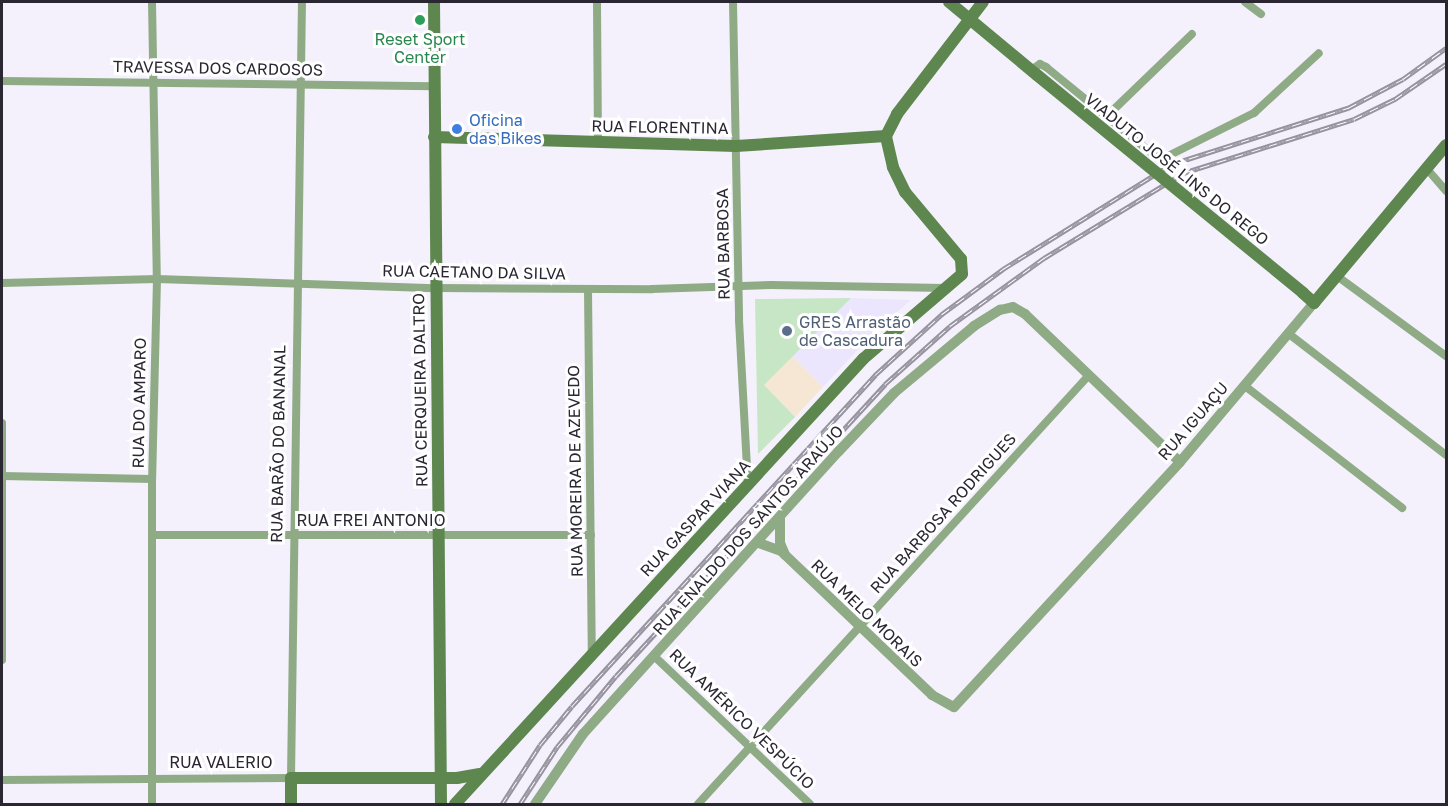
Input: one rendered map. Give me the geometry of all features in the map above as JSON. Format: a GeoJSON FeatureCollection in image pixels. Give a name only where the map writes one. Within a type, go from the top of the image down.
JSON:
{"type":"FeatureCollection","features":[{"type":"Feature","properties":{"kind":"main road","name":"RUA CERQUEIRA DALTRO"},"geometry":{"type":"LineString","coordinates":[[434,2],[441,804]]}},
{"type":"Feature","properties":{"kind":"main road","name":"VIADUTO JOSÉ LINS DO REGO"},"geometry":{"type":"LineString","coordinates":[[949,2],[1314,303]]}},
{"type":"Feature","properties":{"kind":"main road"},"geometry":{"type":"LineString","coordinates":[[886,136],[897,114],[983,2]]}},
{"type":"Feature","properties":{"kind":"main road","name":"RUA FLORENTINA"},"geometry":{"type":"LineString","coordinates":[[434,137],[736,146],[886,136]]}},
{"type":"Feature","properties":{"kind":"main road","name":"RUA GASPAR VIANA"},"geometry":{"type":"LineString","coordinates":[[454,804],[873,348],[962,274],[963,263],[905,192],[893,167],[886,136]]}},
{"type":"Feature","properties":{"kind":"main road","name":"RUA IGUAÇU"},"geometry":{"type":"LineString","coordinates":[[1314,303],[1446,145]]}},
{"type":"Feature","properties":{"kind":"main road"},"geometry":{"type":"LineString","coordinates":[[441,777],[481,773]]}},
{"type":"Feature","properties":{"kind":"main road","name":"RUA VALERIO"},"geometry":{"type":"LineString","coordinates":[[291,778],[441,777]]}},
{"type":"Feature","properties":{"kind":"main road","name":"RUA BARÃO DO BANANAL"},"geometry":{"type":"LineString","coordinates":[[291,778],[291,804]]}},
{"type":"Feature","properties":{"kind":"street","name":"RUA DO AMPARO"},"geometry":{"type":"LineString","coordinates":[[152,2],[157,279],[152,479],[153,804]]}},
{"type":"Feature","properties":{"kind":"street","name":"RUA BARÃO DO BANANAL"},"geometry":{"type":"LineString","coordinates":[[291,778],[296,283],[302,2]]}},
{"type":"Feature","properties":{"kind":"street"},"geometry":{"type":"LineString","coordinates":[[597,2],[598,143]]}},
{"type":"Feature","properties":{"kind":"street","name":"RUA BARBOSA"},"geometry":{"type":"LineString","coordinates":[[733,2],[739,286],[748,486]]}},
{"type":"Feature","properties":{"kind":"street"},"geometry":{"type":"LineString","coordinates":[[1245,2],[1261,14]]}},
{"type":"Feature","properties":{"kind":"street"},"geometry":{"type":"LineString","coordinates":[[1107,116],[1192,34]]}},
{"type":"Feature","properties":{"kind":"street"},"geometry":{"type":"LineString","coordinates":[[1034,72],[1044,65],[1155,156],[1164,158],[1243,120],[1319,53]]}},
{"type":"Feature","properties":{"kind":"street","name":"TRAVESSA DOS CARDOSOS"},"geometry":{"type":"LineString","coordinates":[[2,82],[434,86]]}},
{"type":"Feature","properties":{"kind":"street"},"geometry":{"type":"LineString","coordinates":[[1427,169],[1446,191]]}},
{"type":"Feature","properties":{"kind":"street"},"geometry":{"type":"LineString","coordinates":[[1337,276],[1446,357]]}},
{"type":"Feature","properties":{"kind":"street","name":"RUA CAETANO DA SILVA"},"geometry":{"type":"LineString","coordinates":[[2,283],[157,279],[435,288],[588,289],[739,286],[945,288]]}},
{"type":"Feature","properties":{"kind":"street","name":"RUA MOREIRA DE AZEVEDO"},"geometry":{"type":"LineString","coordinates":[[588,289],[592,654]]}},
{"type":"Feature","properties":{"kind":"street","name":"RUA IGUAÇU"},"geometry":{"type":"LineString","coordinates":[[954,707],[1180,462],[1314,303]]}},
{"type":"Feature","properties":{"kind":"street","name":"RUA ENALDO DOS SANTOS ARAÚJO"},"geometry":{"type":"LineString","coordinates":[[536,804],[583,734],[894,393],[974,326],[1013,307],[1025,314],[1089,375]]}},
{"type":"Feature","properties":{"kind":"street"},"geometry":{"type":"LineString","coordinates":[[1289,334],[1446,455]]}},
{"type":"Feature","properties":{"kind":"street"},"geometry":{"type":"LineString","coordinates":[[1089,375],[1180,462]]}},
{"type":"Feature","properties":{"kind":"street","name":"RUA BARBOSA RODRIGUES"},"geometry":{"type":"LineString","coordinates":[[698,804],[1089,375]]}},
{"type":"Feature","properties":{"kind":"street"},"geometry":{"type":"LineString","coordinates":[[1245,386],[1402,508]]}},
{"type":"Feature","properties":{"kind":"street"},"geometry":{"type":"LineString","coordinates":[[2,423],[2,660]]}},
{"type":"Feature","properties":{"kind":"street"},"geometry":{"type":"LineString","coordinates":[[2,476],[152,479]]}},
{"type":"Feature","properties":{"kind":"street"},"geometry":{"type":"LineString","coordinates":[[780,518],[780,543],[785,555]]}},
{"type":"Feature","properties":{"kind":"street","name":"RUA FREI ANTONIO"},"geometry":{"type":"LineString","coordinates":[[152,535],[591,535]]}},
{"type":"Feature","properties":{"kind":"street","name":"RUA MELO MORAIS"},"geometry":{"type":"LineString","coordinates":[[759,543],[785,555],[932,695],[954,707]]}},
{"type":"Feature","properties":{"kind":"street","name":"RUA AMÉRICO VESPÚCIO"},"geometry":{"type":"LineString","coordinates":[[654,656],[810,804]]}},
{"type":"Feature","properties":{"kind":"street","name":"RUA VALERIO"},"geometry":{"type":"LineString","coordinates":[[2,780],[291,778]]}},
{"type":"Feature","properties":{"kind":"shaded area"},"geometry":{"type":"Polygon","coordinates":[[[851,298],[911,300],[873,333],[823,387],[792,356],[851,298]]]}},
{"type":"Feature","properties":{"kind":"shaded area"},"geometry":{"type":"Polygon","coordinates":[[[792,356],[823,387],[795,417],[763,385],[792,356]]]}},
{"type":"Feature","properties":{"kind":"green space","name":"GRES Arrastão de Cascadura"},"geometry":{"type":"Polygon","coordinates":[[[851,298],[764,385],[795,417],[758,454],[755,299],[851,298]]]}},
{"type":"Feature","properties":{"kind":"railway"},"geometry":{"type":"LineString","coordinates":[[502,804],[540,745],[572,706],[875,375],[942,314],[1003,269],[1172,164],[1348,108],[1403,79],[1446,48]]}},
{"type":"Feature","properties":{"kind":"railway"},"geometry":{"type":"LineString","coordinates":[[520,804],[557,747],[616,676],[885,384],[950,326],[1044,258],[1183,173],[1354,119],[1395,99],[1446,64]]}},
{"type":"Feature","properties":{"kind":"place","name":"Reset Sport Center"},"geometry":{"type":"Point","coordinates":[420,20]}},
{"type":"Feature","properties":{"kind":"place","name":"Oficina das Bikes"},"geometry":{"type":"Point","coordinates":[457,129]}},
{"type":"Feature","properties":{"kind":"place","name":"GRES Arrastão de Cascadura"},"geometry":{"type":"Point","coordinates":[787,331]}}]}
